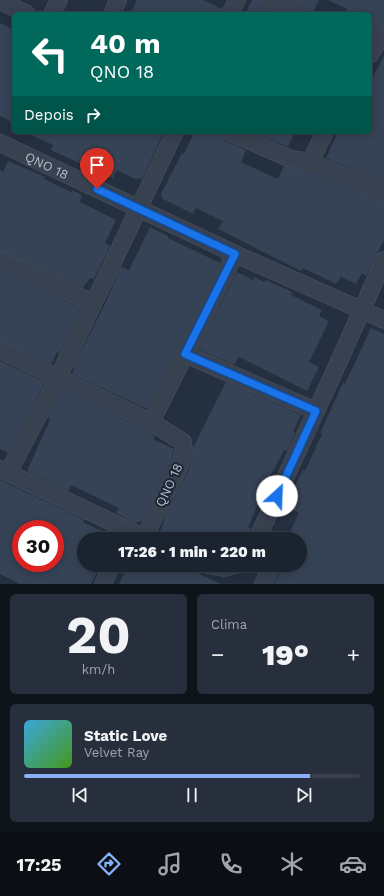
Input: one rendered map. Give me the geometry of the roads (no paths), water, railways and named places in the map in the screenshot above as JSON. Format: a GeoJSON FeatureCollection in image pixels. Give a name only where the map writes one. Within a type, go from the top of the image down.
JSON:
{"type":"FeatureCollection","features":[{"type":"Feature","properties":{"kind":"street"},"geometry":{"type":"LineString","coordinates":[[53,12],[59,0]]}},
{"type":"Feature","properties":{"kind":"street"},"geometry":{"type":"LineString","coordinates":[[113,12],[118,0]]}},
{"type":"Feature","properties":{"kind":"street"},"geometry":{"type":"LineString","coordinates":[[269,0],[293,12]]}},
{"type":"Feature","properties":{"kind":"street"},"geometry":{"type":"LineString","coordinates":[[0,1],[23,12]]}},
{"type":"Feature","properties":{"kind":"street"},"geometry":{"type":"LineString","coordinates":[[372,51],[384,33]]}},
{"type":"Feature","properties":{"kind":"street","name":"QNO 18"},"geometry":{"type":"LineString","coordinates":[[120,532],[4,471],[58,378],[174,134]]}},
{"type":"Feature","properties":{"kind":"street"},"geometry":{"type":"LineString","coordinates":[[234,134],[291,158],[310,162],[384,192]]}},
{"type":"Feature","properties":{"kind":"street"},"geometry":{"type":"LineString","coordinates":[[310,162],[324,134]]}},
{"type":"Feature","properties":{"kind":"street","name":"QNO 18"},"geometry":{"type":"LineString","coordinates":[[0,143],[235,254],[384,320]]}},
{"type":"Feature","properties":{"kind":"street"},"geometry":{"type":"LineString","coordinates":[[151,422],[235,254]]}},
{"type":"Feature","properties":{"kind":"street"},"geometry":{"type":"LineString","coordinates":[[0,260],[93,303]]}},
{"type":"Feature","properties":{"kind":"street"},"geometry":{"type":"LineString","coordinates":[[260,532],[384,260]]}},
{"type":"Feature","properties":{"kind":"street","name":"QNO 18"},"geometry":{"type":"LineString","coordinates":[[0,350],[151,422],[183,442],[184,450],[180,465],[148,532]]}},
{"type":"Feature","properties":{"kind":"street"},"geometry":{"type":"LineString","coordinates":[[185,354],[316,411]]}},
{"type":"Feature","properties":{"kind":"street"},"geometry":{"type":"LineString","coordinates":[[103,584],[109,572]]}},
{"type":"Feature","properties":{"kind":"street"},"geometry":{"type":"LineString","coordinates":[[263,584],[269,572]]}}]}
